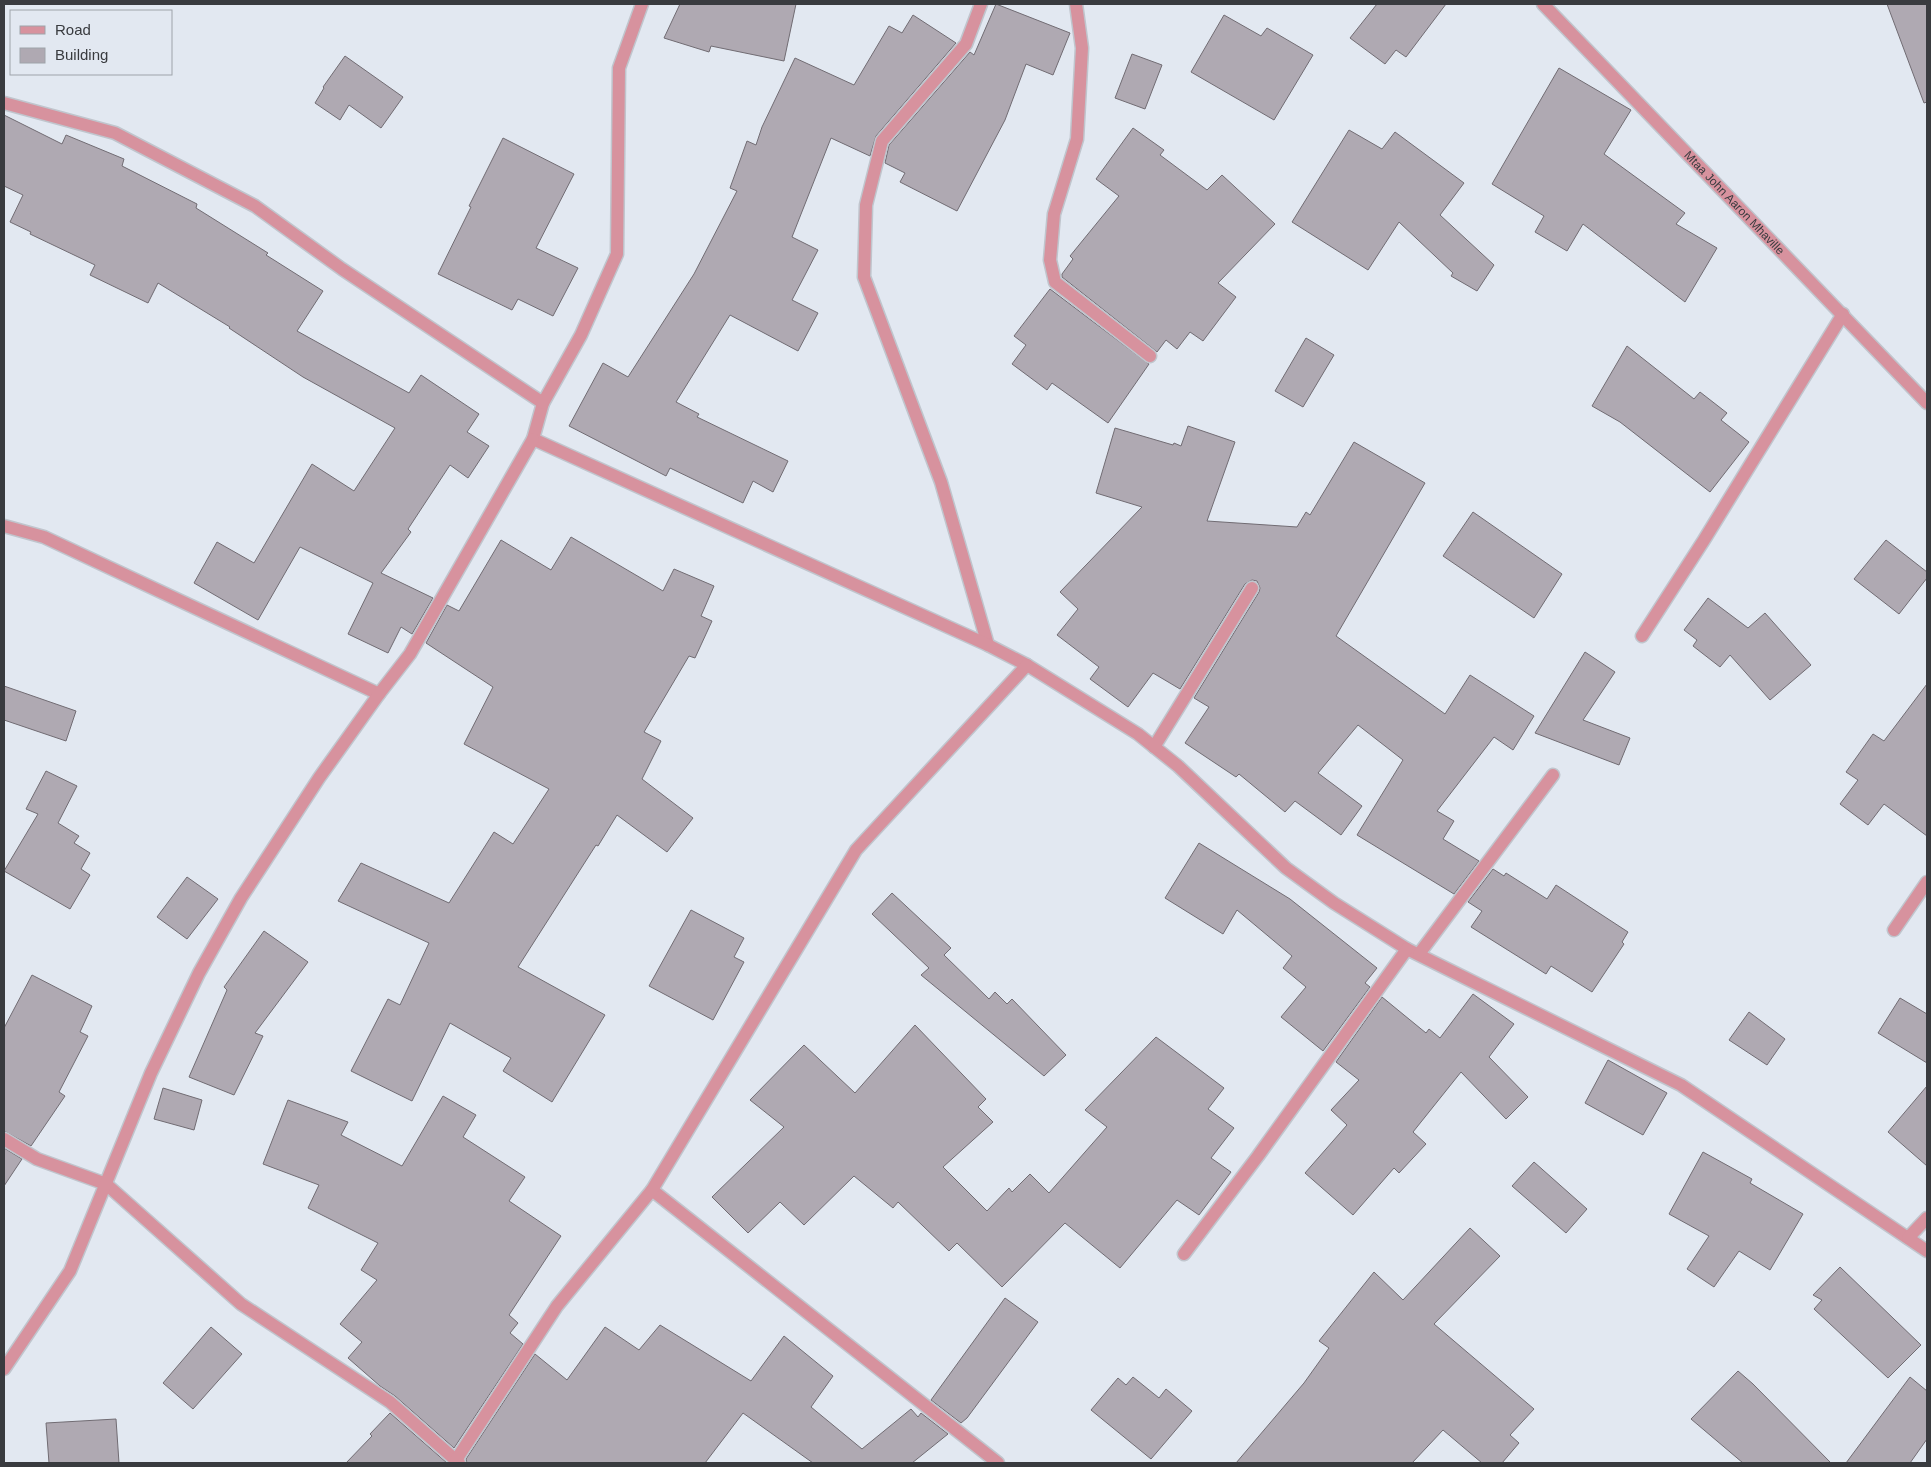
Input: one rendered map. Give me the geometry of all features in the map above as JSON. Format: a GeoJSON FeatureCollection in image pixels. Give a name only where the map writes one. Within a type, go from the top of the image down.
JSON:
{"type":"FeatureCollection","features":[{"type":"Feature","properties":{"kind":"street"},"geometry":{"type":"LineString","coordinates":[[4,1369],[70,1271],[151,1073],[199,972],[241,898],[319,778],[378,694],[410,654],[533,439],[543,403],[581,336],[617,254],[619,68],[642,4]]}},
{"type":"Feature","properties":{"kind":"street"},"geometry":{"type":"LineString","coordinates":[[981,4],[966,44],[882,142],[866,205],[864,277],[941,482],[988,645]]}},
{"type":"Feature","properties":{"kind":"street"},"geometry":{"type":"LineString","coordinates":[[1076,4],[1082,48],[1077,139],[1054,214],[1050,260],[1055,282],[1150,356]]}},
{"type":"Feature","properties":{"kind":"street","name":"Mtaa John Aaron Mhaville"},"geometry":{"type":"LineString","coordinates":[[1543,4],[1927,402]]}},
{"type":"Feature","properties":{"kind":"street"},"geometry":{"type":"LineString","coordinates":[[4,103],[115,132],[255,206],[342,269],[543,403]]}},
{"type":"Feature","properties":{"kind":"street"},"geometry":{"type":"LineString","coordinates":[[1642,636],[1704,540],[1843,314]]}},
{"type":"Feature","properties":{"kind":"street"},"geometry":{"type":"LineString","coordinates":[[533,439],[988,645],[1027,665],[1138,734],[1178,766],[1286,868],[1334,903],[1413,951],[1681,1085],[1927,1251]]}},
{"type":"Feature","properties":{"kind":"street"},"geometry":{"type":"LineString","coordinates":[[4,526],[44,537],[378,694]]}},
{"type":"Feature","properties":{"kind":"street"},"geometry":{"type":"LineString","coordinates":[[1154,747],[1252,588]]}},
{"type":"Feature","properties":{"kind":"street"},"geometry":{"type":"LineString","coordinates":[[4,1139],[37,1159],[106,1184],[241,1304],[390,1402],[458,1462],[557,1306],[652,1190],[856,850],[1027,665]]}},
{"type":"Feature","properties":{"kind":"street"},"geometry":{"type":"LineString","coordinates":[[1184,1254],[1413,951],[1553,775]]}},
{"type":"Feature","properties":{"kind":"street"},"geometry":{"type":"LineString","coordinates":[[1894,930],[1927,882]]}},
{"type":"Feature","properties":{"kind":"street"},"geometry":{"type":"LineString","coordinates":[[652,1190],[998,1463]]}},
{"type":"Feature","properties":{"kind":"street"},"geometry":{"type":"LineString","coordinates":[[1908,1238],[1927,1218]]}},
{"type":"Feature","properties":{"kind":"building"},"geometry":{"type":"Polygon","coordinates":[[[680,4],[796,4],[784,61],[711,46],[709,52],[664,38],[680,4]]]}},
{"type":"Feature","properties":{"kind":"building"},"geometry":{"type":"Polygon","coordinates":[[[996,4],[1070,33],[1053,75],[1026,64],[1005,120],[957,211],[900,182],[905,173],[885,163],[889,145],[970,52],[974,55],[996,4]]]}},
{"type":"Feature","properties":{"kind":"building"},"geometry":{"type":"Polygon","coordinates":[[[1377,4],[1446,4],[1406,57],[1396,50],[1385,64],[1350,38],[1377,4]]]}},
{"type":"Feature","properties":{"kind":"building"},"geometry":{"type":"Polygon","coordinates":[[[1887,4],[1927,4],[1927,102],[1924,103],[1887,4]]]}},
{"type":"Feature","properties":{"kind":"building"},"geometry":{"type":"Polygon","coordinates":[[[913,15],[956,43],[876,136],[870,156],[831,138],[792,237],[818,250],[792,300],[818,313],[798,351],[730,315],[676,402],[699,414],[697,417],[788,461],[773,492],[753,481],[743,503],[670,468],[666,476],[569,426],[603,363],[628,377],[694,274],[737,191],[730,188],[747,141],[756,145],[762,127],[795,58],[854,85],[889,26],[902,33],[913,15]]]}},
{"type":"Feature","properties":{"kind":"building"},"geometry":{"type":"Polygon","coordinates":[[[1224,15],[1261,36],[1267,28],[1313,55],[1274,120],[1191,72],[1224,15]]]}},
{"type":"Feature","properties":{"kind":"building"},"geometry":{"type":"Polygon","coordinates":[[[1132,54],[1162,65],[1145,109],[1115,98],[1132,54]]]}},
{"type":"Feature","properties":{"kind":"building"},"geometry":{"type":"Polygon","coordinates":[[[345,56],[403,97],[381,128],[349,105],[340,120],[315,103],[323,87],[345,56]]]}},
{"type":"Feature","properties":{"kind":"building"},"geometry":{"type":"Polygon","coordinates":[[[1559,68],[1631,110],[1604,154],[1685,213],[1676,224],[1717,248],[1685,302],[1583,224],[1567,251],[1535,232],[1544,216],[1492,184],[1559,68]]]}},
{"type":"Feature","properties":{"kind":"building"},"geometry":{"type":"Polygon","coordinates":[[[4,115],[62,144],[66,135],[124,159],[122,166],[197,204],[196,208],[268,253],[266,255],[323,291],[297,331],[409,393],[421,375],[479,414],[467,432],[489,446],[468,478],[450,465],[408,529],[411,532],[381,573],[433,598],[412,634],[401,627],[388,653],[348,634],[373,583],[300,547],[258,620],[194,583],[217,542],[254,563],[312,464],[354,491],[395,428],[303,377],[230,327],[158,283],[148,303],[90,275],[95,265],[30,234],[31,232],[10,222],[23,195],[4,186],[4,115]]]}},
{"type":"Feature","properties":{"kind":"building"},"geometry":{"type":"Polygon","coordinates":[[[1133,128],[1164,150],[1160,155],[1207,190],[1222,175],[1275,224],[1218,283],[1236,297],[1203,341],[1190,332],[1177,349],[1166,340],[1157,352],[1062,277],[1062,274],[1073,259],[1070,256],[1119,196],[1096,179],[1133,128]]]}},
{"type":"Feature","properties":{"kind":"building"},"geometry":{"type":"Polygon","coordinates":[[[1349,130],[1382,149],[1395,132],[1464,183],[1440,215],[1494,265],[1477,291],[1451,276],[1453,273],[1399,222],[1368,270],[1292,222],[1349,130]]]}},
{"type":"Feature","properties":{"kind":"building"},"geometry":{"type":"Polygon","coordinates":[[[503,138],[574,174],[536,248],[578,268],[553,316],[518,299],[512,310],[438,274],[503,138]]]}},
{"type":"Feature","properties":{"kind":"building"},"geometry":{"type":"Polygon","coordinates":[[[1050,289],[1149,364],[1108,423],[1052,383],[1047,390],[1012,364],[1026,345],[1014,336],[1050,289]]]}},
{"type":"Feature","properties":{"kind":"building"},"geometry":{"type":"Polygon","coordinates":[[[1306,338],[1334,355],[1303,407],[1275,391],[1306,338]]]}},
{"type":"Feature","properties":{"kind":"building"},"geometry":{"type":"Polygon","coordinates":[[[1627,346],[1694,399],[1700,392],[1727,413],[1721,420],[1749,442],[1710,492],[1620,422],[1592,406],[1627,346]]]}},
{"type":"Feature","properties":{"kind":"building"},"geometry":{"type":"Polygon","coordinates":[[[1188,426],[1235,442],[1207,521],[1297,527],[1306,512],[1310,515],[1354,442],[1425,483],[1336,636],[1445,714],[1470,675],[1534,716],[1513,750],[1494,737],[1437,811],[1454,821],[1443,839],[1479,861],[1454,894],[1357,835],[1403,760],[1358,725],[1318,773],[1362,806],[1341,835],[1295,801],[1285,812],[1239,774],[1236,777],[1185,743],[1209,707],[1194,698],[1259,592],[1260,588],[1257,581],[1252,580],[1245,584],[1180,689],[1153,673],[1128,707],[1090,679],[1099,667],[1057,635],[1078,609],[1060,592],[1142,507],[1096,493],[1115,428],[1181,446],[1188,426]]]}},
{"type":"Feature","properties":{"kind":"building"},"geometry":{"type":"Polygon","coordinates":[[[1473,512],[1562,574],[1534,618],[1443,556],[1473,512]]]}},
{"type":"Feature","properties":{"kind":"building"},"geometry":{"type":"Polygon","coordinates":[[[571,537],[663,591],[674,569],[714,586],[701,616],[712,621],[695,658],[689,656],[644,732],[661,741],[642,779],[693,818],[667,852],[617,815],[518,967],[605,1015],[552,1102],[503,1071],[511,1058],[450,1023],[412,1101],[351,1071],[388,999],[400,1005],[429,943],[338,901],[361,863],[449,903],[494,832],[513,844],[549,789],[464,744],[493,687],[426,643],[447,605],[459,611],[501,540],[551,570],[571,537]]]}},
{"type":"Feature","properties":{"kind":"building"},"geometry":{"type":"Polygon","coordinates":[[[1886,540],[1927,572],[1927,578],[1899,614],[1854,579],[1886,540]]]}},
{"type":"Feature","properties":{"kind":"building"},"geometry":{"type":"Polygon","coordinates":[[[1708,598],[1748,628],[1765,613],[1811,665],[1770,700],[1730,655],[1720,667],[1693,646],[1697,640],[1684,630],[1708,598]]]}},
{"type":"Feature","properties":{"kind":"building"},"geometry":{"type":"Polygon","coordinates":[[[1585,652],[1615,672],[1583,720],[1630,738],[1619,765],[1535,733],[1585,652]]]}},
{"type":"Feature","properties":{"kind":"building"},"geometry":{"type":"Polygon","coordinates":[[[1927,684],[1927,836],[1884,804],[1868,825],[1840,804],[1858,780],[1846,772],[1873,734],[1884,741],[1927,684]]]}},
{"type":"Feature","properties":{"kind":"building"},"geometry":{"type":"Polygon","coordinates":[[[4,686],[76,711],[66,741],[4,720],[4,686]]]}},
{"type":"Feature","properties":{"kind":"building"},"geometry":{"type":"Polygon","coordinates":[[[46,771],[77,786],[58,823],[79,836],[74,843],[90,853],[81,869],[90,875],[70,909],[4,871],[38,814],[26,809],[46,771]]]}},
{"type":"Feature","properties":{"kind":"building"},"geometry":{"type":"Polygon","coordinates":[[[1199,843],[1290,899],[1377,968],[1365,983],[1370,987],[1323,1051],[1281,1017],[1306,987],[1283,968],[1292,956],[1237,910],[1223,934],[1165,898],[1199,843]]]}},
{"type":"Feature","properties":{"kind":"building"},"geometry":{"type":"Polygon","coordinates":[[[1493,869],[1504,876],[1506,873],[1547,899],[1556,885],[1628,932],[1622,942],[1624,944],[1592,992],[1551,966],[1546,974],[1471,927],[1482,911],[1468,902],[1493,869]]]}},
{"type":"Feature","properties":{"kind":"building"},"geometry":{"type":"Polygon","coordinates":[[[187,877],[218,899],[187,939],[157,917],[187,877]]]}},
{"type":"Feature","properties":{"kind":"building"},"geometry":{"type":"Polygon","coordinates":[[[892,893],[951,948],[944,955],[989,999],[995,992],[1007,1004],[1012,999],[1066,1055],[1044,1076],[921,975],[929,968],[872,914],[892,893]]]}},
{"type":"Feature","properties":{"kind":"building"},"geometry":{"type":"Polygon","coordinates":[[[691,910],[744,938],[734,957],[744,962],[713,1020],[649,986],[691,910]]]}},
{"type":"Feature","properties":{"kind":"building"},"geometry":{"type":"Polygon","coordinates":[[[264,931],[308,962],[255,1033],[263,1036],[234,1095],[189,1077],[227,990],[224,987],[264,931]]]}},
{"type":"Feature","properties":{"kind":"building"},"geometry":{"type":"Polygon","coordinates":[[[32,975],[92,1006],[80,1032],[88,1036],[59,1092],[65,1096],[31,1146],[4,1131],[4,1028],[32,975]]]}},
{"type":"Feature","properties":{"kind":"building"},"geometry":{"type":"Polygon","coordinates":[[[1473,994],[1514,1024],[1489,1057],[1528,1097],[1506,1119],[1461,1072],[1413,1132],[1426,1144],[1399,1173],[1394,1168],[1353,1215],[1305,1173],[1347,1125],[1331,1110],[1359,1080],[1336,1062],[1382,997],[1426,1033],[1429,1029],[1440,1038],[1473,994]]]}},
{"type":"Feature","properties":{"kind":"building"},"geometry":{"type":"Polygon","coordinates":[[[1900,998],[1927,1014],[1927,1063],[1878,1033],[1900,998]]]}},
{"type":"Feature","properties":{"kind":"building"},"geometry":{"type":"Polygon","coordinates":[[[1749,1012],[1785,1039],[1767,1065],[1729,1040],[1749,1012]]]}},
{"type":"Feature","properties":{"kind":"building"},"geometry":{"type":"Polygon","coordinates":[[[915,1025],[986,1099],[978,1107],[993,1122],[943,1167],[987,1211],[1009,1188],[1012,1192],[1030,1174],[1049,1193],[1107,1127],[1085,1110],[1156,1037],[1224,1088],[1208,1109],[1234,1128],[1211,1158],[1231,1172],[1199,1215],[1177,1200],[1120,1268],[1065,1223],[1002,1287],[957,1243],[949,1251],[898,1202],[893,1208],[854,1176],[804,1225],[780,1202],[748,1233],[712,1197],[784,1127],[750,1100],[804,1045],[855,1093],[915,1025]]]}},
{"type":"Feature","properties":{"kind":"building"},"geometry":{"type":"Polygon","coordinates":[[[1608,1060],[1667,1093],[1643,1135],[1585,1103],[1608,1060]]]}},
{"type":"Feature","properties":{"kind":"building"},"geometry":{"type":"Polygon","coordinates":[[[1927,1086],[1927,1166],[1888,1132],[1927,1086]]]}},
{"type":"Feature","properties":{"kind":"building"},"geometry":{"type":"Polygon","coordinates":[[[163,1088],[202,1100],[194,1130],[154,1119],[163,1088]]]}},
{"type":"Feature","properties":{"kind":"building"},"geometry":{"type":"Polygon","coordinates":[[[443,1096],[476,1115],[463,1137],[525,1177],[509,1201],[561,1236],[509,1315],[518,1323],[510,1333],[523,1344],[454,1448],[348,1358],[362,1342],[340,1324],[377,1280],[361,1270],[378,1243],[308,1208],[319,1185],[263,1164],[288,1100],[348,1122],[341,1135],[402,1166],[443,1096]]]}},
{"type":"Feature","properties":{"kind":"building"},"geometry":{"type":"Polygon","coordinates":[[[4,1148],[22,1159],[4,1186],[4,1148]]]}},
{"type":"Feature","properties":{"kind":"building"},"geometry":{"type":"Polygon","coordinates":[[[1703,1152],[1752,1179],[1750,1183],[1803,1214],[1770,1270],[1739,1251],[1714,1287],[1687,1269],[1709,1236],[1669,1214],[1703,1152]]]}},
{"type":"Feature","properties":{"kind":"building"},"geometry":{"type":"Polygon","coordinates":[[[1534,1162],[1587,1209],[1566,1233],[1512,1186],[1534,1162]]]}},
{"type":"Feature","properties":{"kind":"building"},"geometry":{"type":"Polygon","coordinates":[[[1470,1228],[1500,1256],[1434,1324],[1534,1409],[1510,1435],[1519,1443],[1502,1463],[1482,1463],[1443,1430],[1412,1463],[1236,1463],[1304,1383],[1329,1348],[1319,1341],[1374,1272],[1403,1300],[1470,1228]]]}},
{"type":"Feature","properties":{"kind":"building"},"geometry":{"type":"Polygon","coordinates":[[[1840,1267],[1921,1345],[1888,1378],[1814,1309],[1822,1300],[1813,1295],[1840,1267]]]}},
{"type":"Feature","properties":{"kind":"building"},"geometry":{"type":"Polygon","coordinates":[[[1005,1298],[1038,1322],[967,1418],[961,1423],[931,1400],[1005,1298]]]}},
{"type":"Feature","properties":{"kind":"building"},"geometry":{"type":"Polygon","coordinates":[[[660,1325],[751,1381],[784,1336],[833,1376],[811,1407],[862,1449],[911,1409],[918,1417],[921,1413],[948,1434],[912,1463],[813,1463],[743,1413],[705,1463],[467,1463],[466,1459],[535,1354],[567,1380],[605,1327],[639,1350],[660,1325]]]}},
{"type":"Feature","properties":{"kind":"building"},"geometry":{"type":"Polygon","coordinates":[[[211,1327],[242,1354],[193,1409],[163,1383],[211,1327]]]}},
{"type":"Feature","properties":{"kind":"building"},"geometry":{"type":"Polygon","coordinates":[[[1738,1371],[1831,1463],[1743,1463],[1691,1419],[1738,1371]]]}},
{"type":"Feature","properties":{"kind":"building"},"geometry":{"type":"Polygon","coordinates":[[[1133,1377],[1159,1398],[1166,1389],[1192,1411],[1151,1459],[1091,1410],[1118,1378],[1126,1385],[1133,1377]]]}},
{"type":"Feature","properties":{"kind":"building"},"geometry":{"type":"Polygon","coordinates":[[[1910,1377],[1927,1391],[1927,1439],[1910,1463],[1846,1463],[1910,1377]]]}},
{"type":"Feature","properties":{"kind":"building"},"geometry":{"type":"Polygon","coordinates":[[[390,1413],[447,1463],[346,1463],[372,1436],[370,1434],[390,1413]]]}},
{"type":"Feature","properties":{"kind":"building"},"geometry":{"type":"Polygon","coordinates":[[[116,1419],[119,1463],[49,1463],[46,1423],[116,1419]]]}}]}
